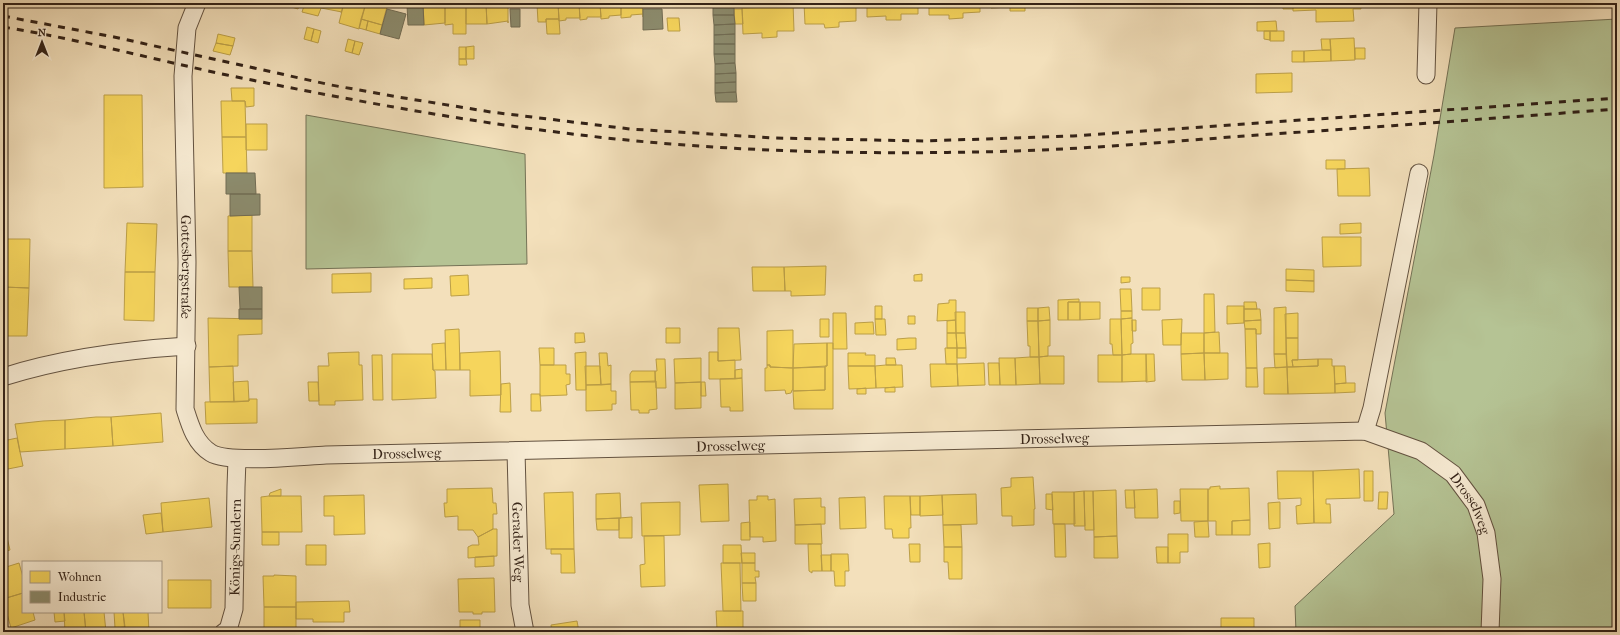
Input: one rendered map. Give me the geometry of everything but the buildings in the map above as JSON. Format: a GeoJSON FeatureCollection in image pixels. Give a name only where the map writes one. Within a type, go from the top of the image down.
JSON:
{"type":"FeatureCollection","features":[{"type":"Feature","properties":{"kind":"street","name":"Gottesbergstraße"},"geometry":{"type":"LineString","coordinates":[[186,346],[186,230],[183,76],[187,28],[197,3]]}},
{"type":"Feature","properties":{"kind":"street"},"geometry":{"type":"LineString","coordinates":[[1426,75],[1428,3]]}},
{"type":"Feature","properties":{"kind":"street"},"geometry":{"type":"LineString","coordinates":[[1366,431],[1374,401],[1419,173]]}},
{"type":"Feature","properties":{"kind":"street"},"geometry":{"type":"LineString","coordinates":[[3,377],[32,368],[93,357],[186,346]]}},
{"type":"Feature","properties":{"kind":"street","name":"Drosselweg"},"geometry":{"type":"LineString","coordinates":[[186,346],[185,409],[191,430],[210,453],[222,458],[237,459],[1366,431],[1421,451],[1453,474],[1476,505],[1486,533],[1492,579],[1490,632]]}},
{"type":"Feature","properties":{"kind":"street","name":"Gerader Weg"},"geometry":{"type":"LineString","coordinates":[[516,451],[520,605],[525,632]]}},
{"type":"Feature","properties":{"kind":"street","name":"Königs-Sundern"},"geometry":{"type":"LineString","coordinates":[[224,632],[228,630],[234,610],[237,459]]}},
{"type":"Feature","properties":{"kind":"green space"},"geometry":{"type":"Polygon","coordinates":[[[1617,19],[1617,632],[1296,632],[1295,606],[1394,514],[1385,413],[1434,155],[1455,28],[1617,19]]]}},
{"type":"Feature","properties":{"kind":"green space"},"geometry":{"type":"Polygon","coordinates":[[[306,115],[525,154],[527,264],[306,269],[306,115]]]}},
{"type":"Feature","properties":{"kind":"railway"},"geometry":{"type":"LineString","coordinates":[[3,16],[114,37],[331,85],[491,112],[630,129],[775,138],[924,141],[1073,136],[1617,98]]}},
{"type":"Feature","properties":{"kind":"railway"},"geometry":{"type":"LineString","coordinates":[[3,27],[59,37],[227,75],[393,107],[503,125],[615,139],[746,149],[897,153],[1044,150],[1617,109]]}}]}
